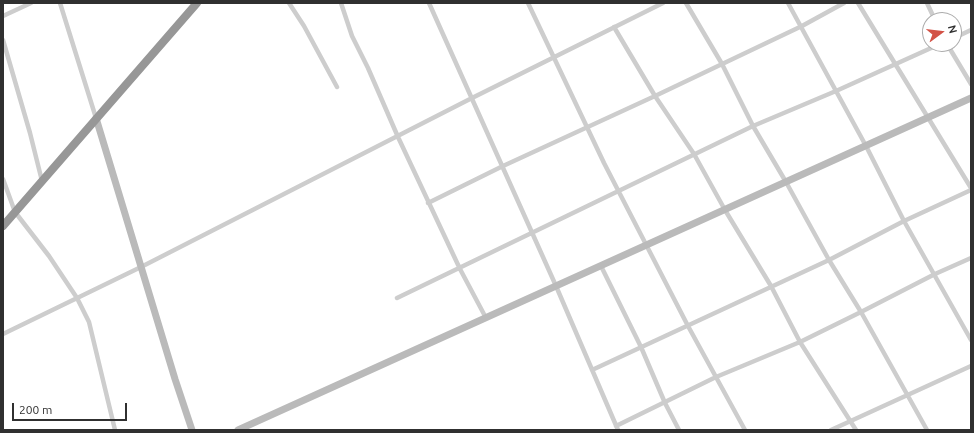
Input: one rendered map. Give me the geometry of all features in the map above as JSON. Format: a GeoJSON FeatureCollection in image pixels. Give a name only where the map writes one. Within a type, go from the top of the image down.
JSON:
{"type":"FeatureCollection","features":[{"type":"Feature","properties":{"kind":"highway"},"geometry":{"type":"LineString","coordinates":[[3,226],[197,3]]}},
{"type":"Feature","properties":{"kind":"street"},"geometry":{"type":"LineString","coordinates":[[3,16],[31,3]]}},
{"type":"Feature","properties":{"kind":"street"},"geometry":{"type":"LineString","coordinates":[[60,3],[192,430]]}},
{"type":"Feature","properties":{"kind":"street"},"geometry":{"type":"LineString","coordinates":[[289,3],[304,26],[337,87]]}},
{"type":"Feature","properties":{"kind":"street"},"geometry":{"type":"LineString","coordinates":[[341,3],[352,36],[368,68],[428,203],[486,318]]}},
{"type":"Feature","properties":{"kind":"street"},"geometry":{"type":"LineString","coordinates":[[429,3],[533,232],[617,428],[716,377],[800,342],[935,274],[971,258]]}},
{"type":"Feature","properties":{"kind":"street"},"geometry":{"type":"LineString","coordinates":[[528,3],[618,190],[688,326],[745,430]]}},
{"type":"Feature","properties":{"kind":"street"},"geometry":{"type":"LineString","coordinates":[[3,334],[142,267],[472,98],[663,3]]}},
{"type":"Feature","properties":{"kind":"street"},"geometry":{"type":"LineString","coordinates":[[686,3],[722,64],[753,126],[829,260],[908,394],[927,430]]}},
{"type":"Feature","properties":{"kind":"street"},"geometry":{"type":"LineString","coordinates":[[788,3],[802,26],[866,146],[904,221],[971,340]]}},
{"type":"Feature","properties":{"kind":"street"},"geometry":{"type":"LineString","coordinates":[[428,203],[503,166],[802,26],[844,3]]}},
{"type":"Feature","properties":{"kind":"street"},"geometry":{"type":"LineString","coordinates":[[592,370],[829,260],[904,221],[971,189],[858,3]]}},
{"type":"Feature","properties":{"kind":"street"},"geometry":{"type":"LineString","coordinates":[[614,27],[655,96],[694,154],[725,210],[771,286],[800,342],[856,430]]}},
{"type":"Feature","properties":{"kind":"street"},"geometry":{"type":"LineString","coordinates":[[3,40],[30,132],[42,181]]}},
{"type":"Feature","properties":{"kind":"street"},"geometry":{"type":"LineString","coordinates":[[397,298],[460,269],[501,247],[753,126],[836,92],[922,52]]}},
{"type":"Feature","properties":{"kind":"street"},"geometry":{"type":"LineString","coordinates":[[952,52],[971,84]]}},
{"type":"Feature","properties":{"kind":"street"},"geometry":{"type":"LineString","coordinates":[[238,430],[971,98]]}},
{"type":"Feature","properties":{"kind":"street"},"geometry":{"type":"LineString","coordinates":[[3,179],[15,212],[49,256],[77,298],[89,322],[115,430]]}},
{"type":"Feature","properties":{"kind":"street"},"geometry":{"type":"LineString","coordinates":[[601,266],[641,346],[665,403],[679,430]]}},
{"type":"Feature","properties":{"kind":"street"},"geometry":{"type":"LineString","coordinates":[[831,430],[971,366]]}}]}
